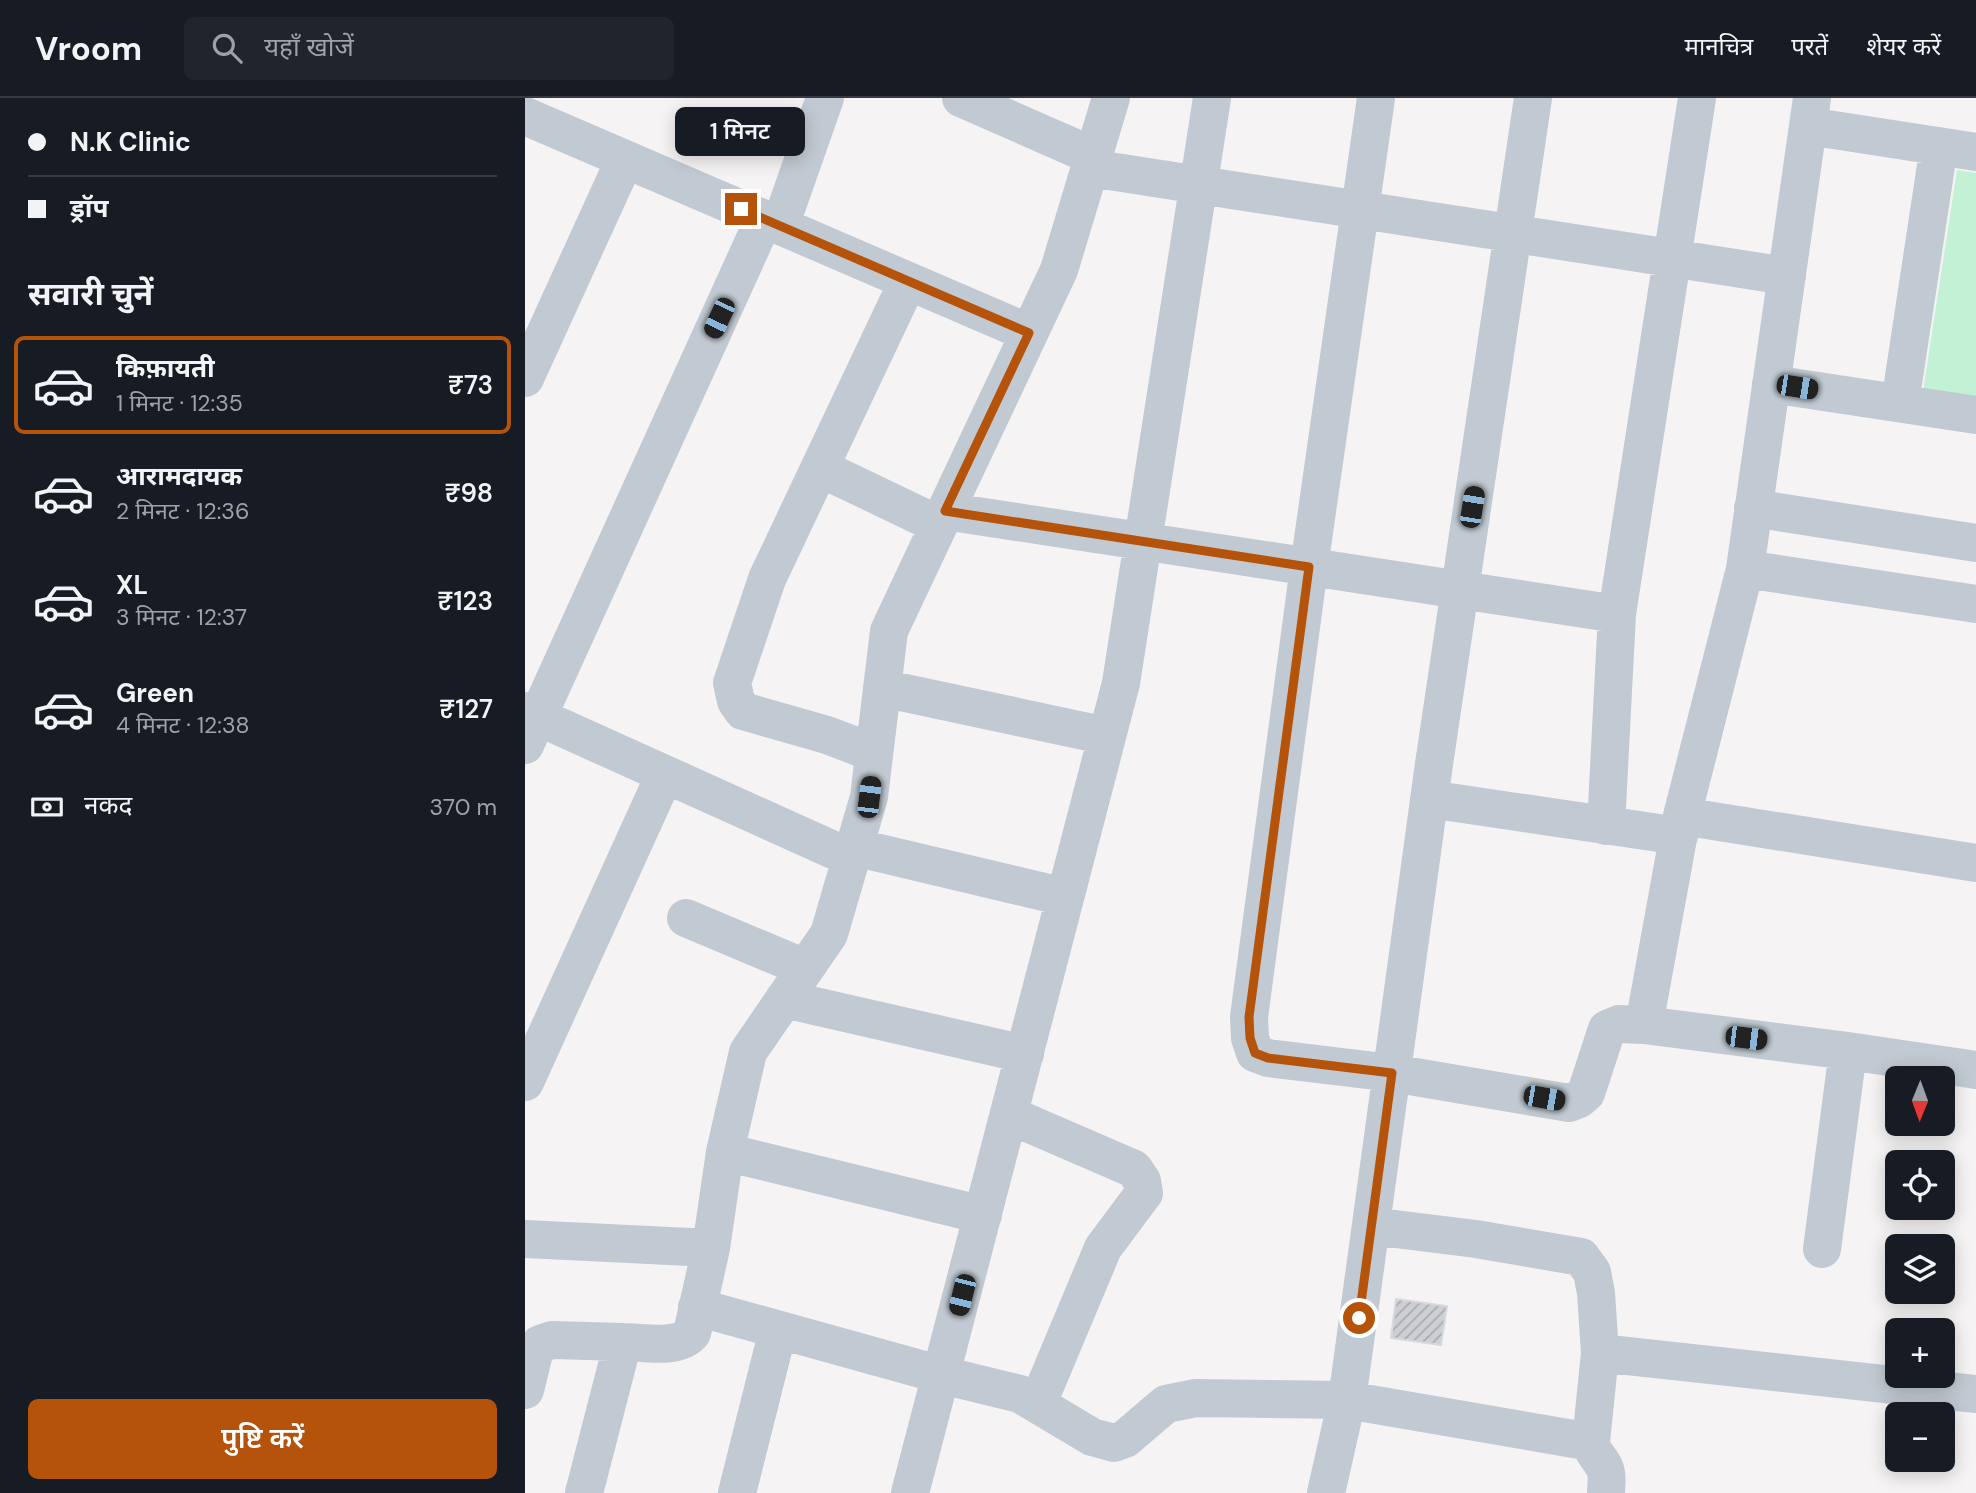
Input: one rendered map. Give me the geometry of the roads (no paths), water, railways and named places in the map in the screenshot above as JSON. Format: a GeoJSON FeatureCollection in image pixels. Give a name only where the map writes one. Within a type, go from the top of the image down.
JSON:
{"type":"FeatureCollection","features":[{"type":"Feature","properties":{"kind":"street"},"geometry":{"type":"LineString","coordinates":[[825,98],[772,222],[529,724],[665,774],[852,853],[1065,897]]}},
{"type":"Feature","properties":{"kind":"street"},"geometry":{"type":"LineString","coordinates":[[961,98],[1092,162],[1199,185],[1787,276]]}},
{"type":"Feature","properties":{"kind":"street"},"geometry":{"type":"LineString","coordinates":[[525,1390],[534,1353],[540,1344],[552,1340],[677,1343],[687,1339],[692,1333],[711,1248],[725,1152],[748,1052],[828,934],[869,797],[889,631],[1059,270],[1111,98]]}},
{"type":"Feature","properties":{"kind":"street"},"geometry":{"type":"LineString","coordinates":[[910,1493],[1121,683],[1212,98]]}},
{"type":"Feature","properties":{"kind":"street"},"geometry":{"type":"LineString","coordinates":[[1376,98],[1309,567],[1249,1017],[1250,1038],[1255,1053],[1268,1058],[1392,1073],[1569,1103],[1586,1093],[1607,1029],[1619,1024],[1848,1051],[1976,1070]]}},
{"type":"Feature","properties":{"kind":"street"},"geometry":{"type":"LineString","coordinates":[[1326,1493],[1347,1400],[1429,799],[1533,98]]}},
{"type":"Feature","properties":{"kind":"street"},"geometry":{"type":"LineString","coordinates":[[1606,826],[1617,614],[1697,98]]}},
{"type":"Feature","properties":{"kind":"street"},"geometry":{"type":"LineString","coordinates":[[1644,1025],[1681,826],[1745,569],[1810,112],[1939,146],[1976,152]]}},
{"type":"Feature","properties":{"kind":"street"},"geometry":{"type":"LineString","coordinates":[[525,116],[1029,333]]}},
{"type":"Feature","properties":{"kind":"street"},"geometry":{"type":"LineString","coordinates":[[1901,403],[1939,146]]}},
{"type":"Feature","properties":{"kind":"street"},"geometry":{"type":"LineString","coordinates":[[525,378],[625,159]]}},
{"type":"Feature","properties":{"kind":"street"},"geometry":{"type":"LineString","coordinates":[[874,753],[827,735],[743,711],[736,701],[731,683],[767,579],[908,281]]}},
{"type":"Feature","properties":{"kind":"street"},"geometry":{"type":"LineString","coordinates":[[1771,383],[1976,415]]}},
{"type":"Feature","properties":{"kind":"street"},"geometry":{"type":"LineString","coordinates":[[820,468],[942,518],[1143,542],[1617,614]]}},
{"type":"Feature","properties":{"kind":"street"},"geometry":{"type":"LineString","coordinates":[[1753,508],[1976,543]]}},
{"type":"Feature","properties":{"kind":"street"},"geometry":{"type":"LineString","coordinates":[[1745,569],[1976,604]]}},
{"type":"Feature","properties":{"kind":"street"},"geometry":{"type":"LineString","coordinates":[[882,688],[1107,736]]}},
{"type":"Feature","properties":{"kind":"street"},"geometry":{"type":"LineString","coordinates":[[525,1082],[665,774]]}},
{"type":"Feature","properties":{"kind":"street"},"geometry":{"type":"LineString","coordinates":[[1429,799],[1606,826],[1681,826],[1976,863]]}},
{"type":"Feature","properties":{"kind":"street"},"geometry":{"type":"LineString","coordinates":[[686,918],[805,968]]}},
{"type":"Feature","properties":{"kind":"street"},"geometry":{"type":"LineString","coordinates":[[784,999],[1025,1054]]}},
{"type":"Feature","properties":{"kind":"street"},"geometry":{"type":"LineString","coordinates":[[1822,1249],[1848,1051]]}},
{"type":"Feature","properties":{"kind":"street"},"geometry":{"type":"LineString","coordinates":[[1009,1115],[1134,1169],[1142,1181],[1144,1193],[1103,1248],[1038,1403]]}},
{"type":"Feature","properties":{"kind":"street"},"geometry":{"type":"LineString","coordinates":[[725,1152],[983,1215]]}},
{"type":"Feature","properties":{"kind":"street"},"geometry":{"type":"LineString","coordinates":[[1371,1226],[1476,1239],[1581,1257],[1592,1272],[1596,1293],[1600,1353],[1591,1443],[1592,1451],[1604,1466],[1607,1476],[1606,1493]]}},
{"type":"Feature","properties":{"kind":"street"},"geometry":{"type":"LineString","coordinates":[[525,1239],[711,1248]]}},
{"type":"Feature","properties":{"kind":"street"},"geometry":{"type":"LineString","coordinates":[[698,1307],[1020,1394],[1092,1437],[1114,1444],[1125,1439],[1166,1404],[1196,1398],[1347,1400],[1591,1443]]}},
{"type":"Feature","properties":{"kind":"street"},"geometry":{"type":"LineString","coordinates":[[737,1493],[778,1330]]}},
{"type":"Feature","properties":{"kind":"street"},"geometry":{"type":"LineString","coordinates":[[584,1493],[623,1342]]}},
{"type":"Feature","properties":{"kind":"street"},"geometry":{"type":"LineString","coordinates":[[1600,1353],[1976,1394]]}}]}
